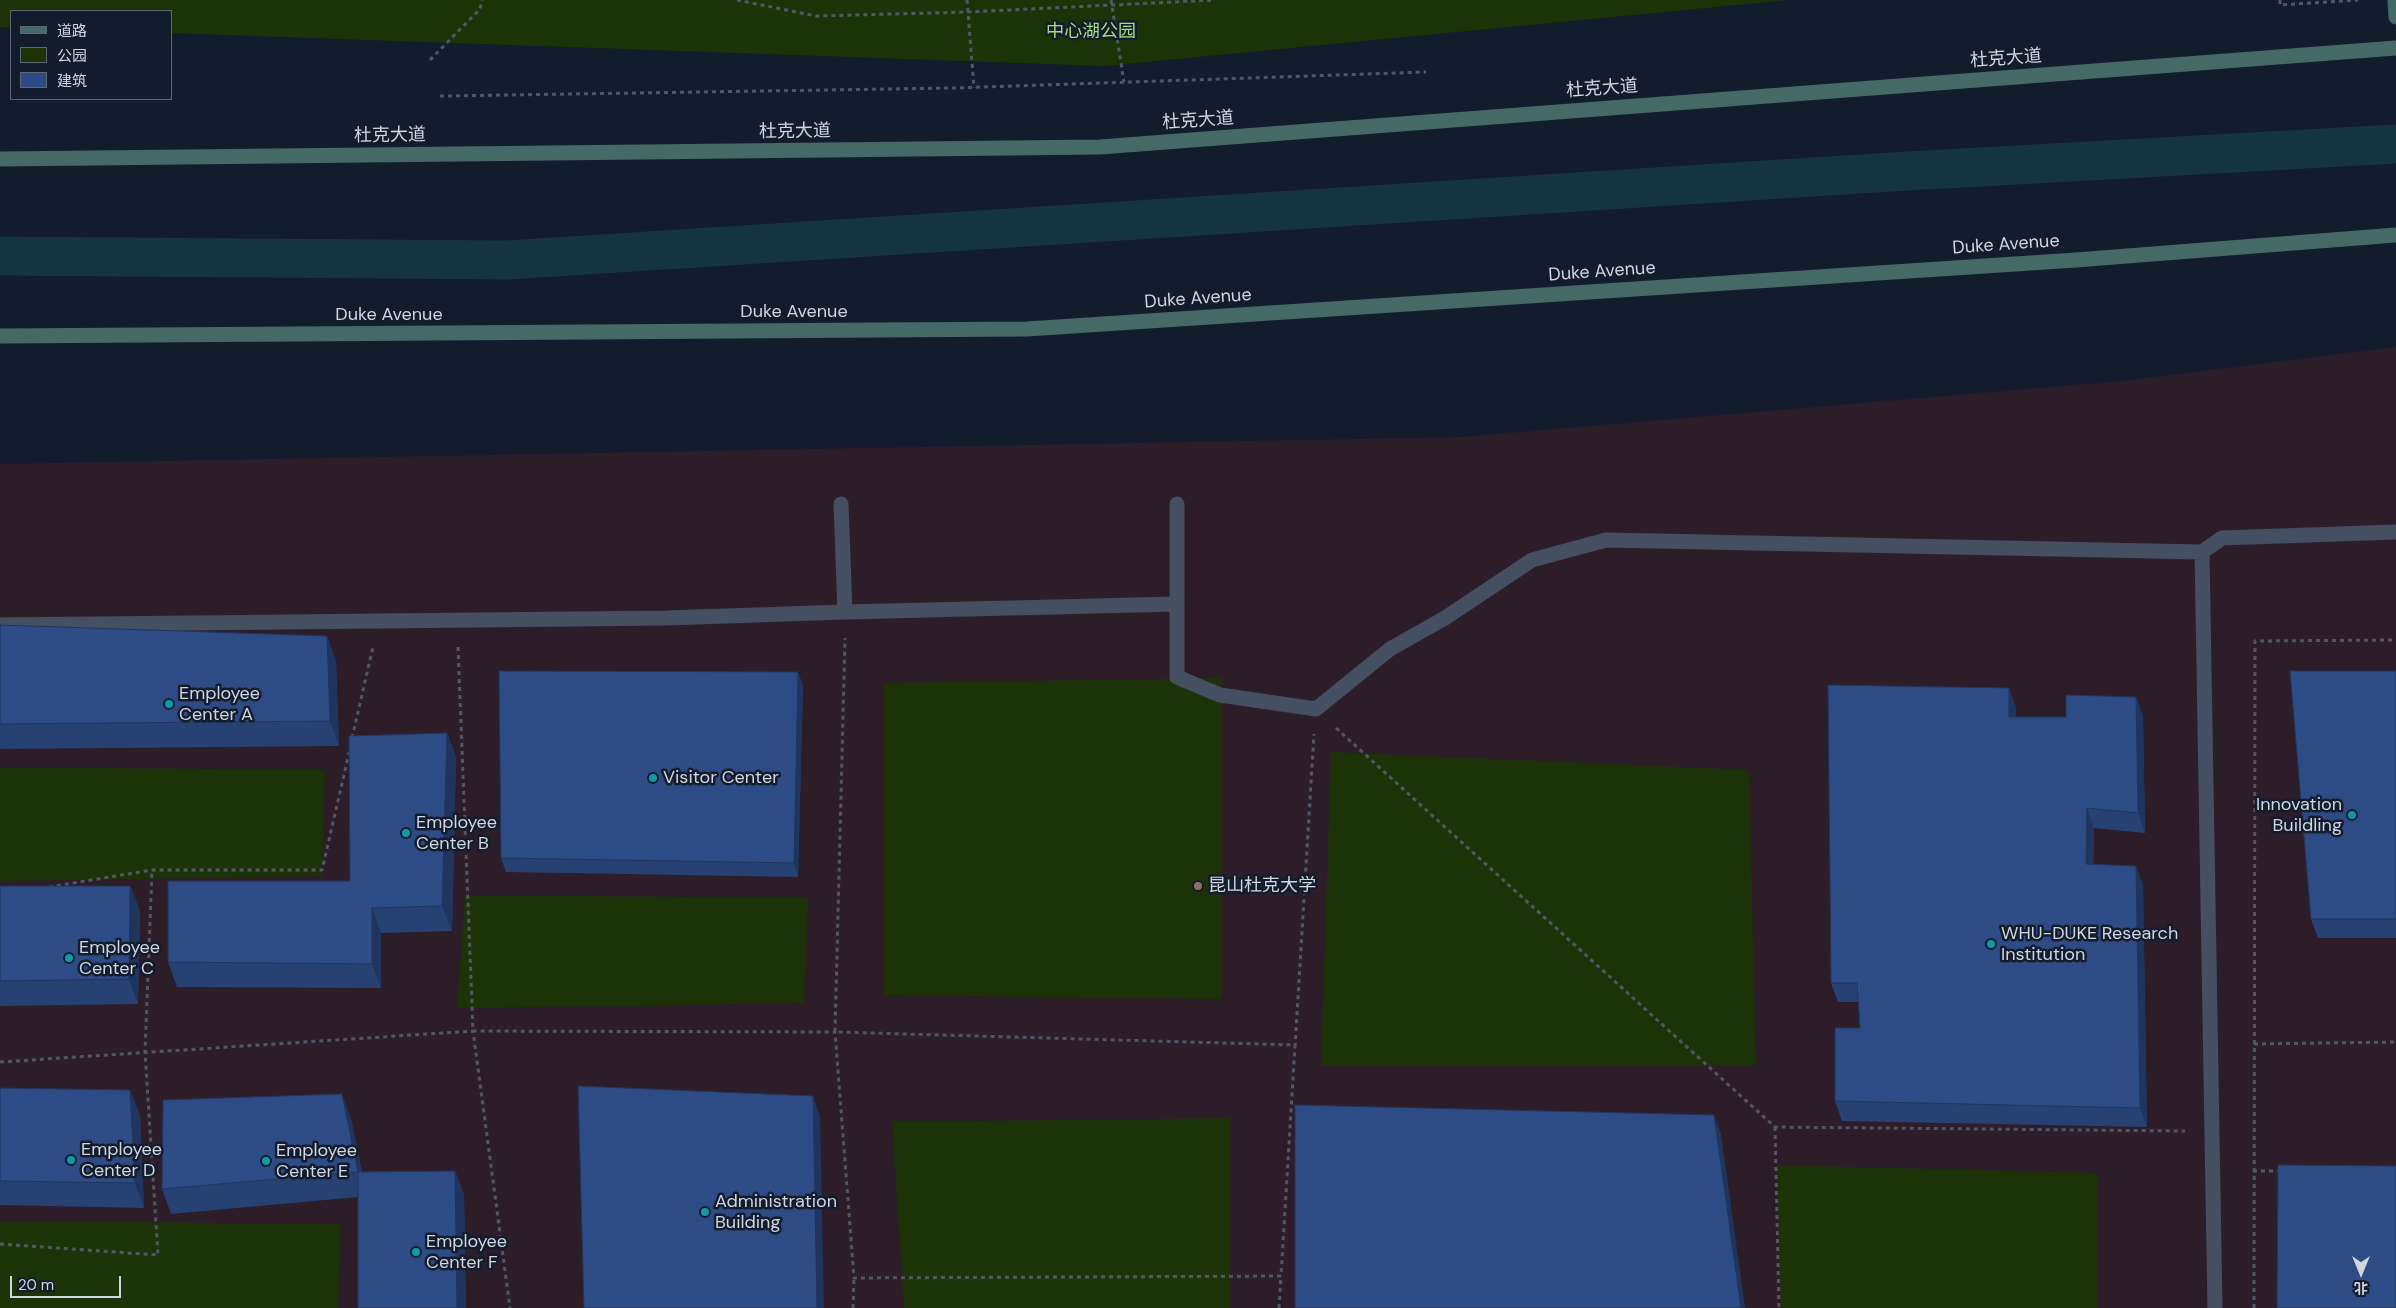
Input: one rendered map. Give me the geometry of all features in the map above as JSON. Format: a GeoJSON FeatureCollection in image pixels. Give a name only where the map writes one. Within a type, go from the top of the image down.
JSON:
{"type":"FeatureCollection","features":[{"type":"Feature","properties":{"kind":"main road"},"geometry":{"type":"LineString","coordinates":[[2395,0],[2396,17]]}},
{"type":"Feature","properties":{"kind":"main road","name":"杜克大道"},"geometry":{"type":"LineString","coordinates":[[0,159],[1100,147],[2396,48]]}},
{"type":"Feature","properties":{"kind":"main road","name":"Duke Avenue"},"geometry":{"type":"LineString","coordinates":[[0,336],[1027,329],[2076,260],[2396,234]]}},
{"type":"Feature","properties":{"kind":"street"},"geometry":{"type":"LineString","coordinates":[[841,504],[845,612]]}},
{"type":"Feature","properties":{"kind":"street"},"geometry":{"type":"LineString","coordinates":[[1177,504],[1177,676],[1220,695],[1316,709],[1390,649],[1445,618],[1532,560],[1606,540],[2202,552],[2222,538],[2396,532]]}},
{"type":"Feature","properties":{"kind":"street"},"geometry":{"type":"LineString","coordinates":[[2202,552],[2215,1308]]}},
{"type":"Feature","properties":{"kind":"street"},"geometry":{"type":"LineString","coordinates":[[0,625],[666,618],[1177,604]]}},
{"type":"Feature","properties":{"kind":"path"},"geometry":{"type":"LineString","coordinates":[[430,60],[480,9],[482,0]]}},
{"type":"Feature","properties":{"kind":"path"},"geometry":{"type":"LineString","coordinates":[[737,0],[816,16],[968,12],[1215,0]]}},
{"type":"Feature","properties":{"kind":"path"},"geometry":{"type":"LineString","coordinates":[[967,0],[974,88]]}},
{"type":"Feature","properties":{"kind":"path"},"geometry":{"type":"LineString","coordinates":[[1111,0],[1124,82]]}},
{"type":"Feature","properties":{"kind":"path"},"geometry":{"type":"LineString","coordinates":[[2280,0],[2280,5],[2358,0]]}},
{"type":"Feature","properties":{"kind":"path"},"geometry":{"type":"LineString","coordinates":[[440,96],[974,88],[1426,72]]}},
{"type":"Feature","properties":{"kind":"path"},"geometry":{"type":"LineString","coordinates":[[845,612],[835,1032],[854,1278],[853,1308]]}},
{"type":"Feature","properties":{"kind":"path"},"geometry":{"type":"LineString","coordinates":[[457,620],[473,1031],[510,1308]]}},
{"type":"Feature","properties":{"kind":"path"},"geometry":{"type":"LineString","coordinates":[[47,887],[152,870],[322,870],[379,621]]}},
{"type":"Feature","properties":{"kind":"path"},"geometry":{"type":"LineString","coordinates":[[2254,1308],[2255,641],[2396,640]]}},
{"type":"Feature","properties":{"kind":"path"},"geometry":{"type":"LineString","coordinates":[[1279,1308],[1316,709]]}},
{"type":"Feature","properties":{"kind":"path"},"geometry":{"type":"LineString","coordinates":[[1316,709],[1775,1127],[2212,1132]]}},
{"type":"Feature","properties":{"kind":"path"},"geometry":{"type":"LineString","coordinates":[[0,1244],[158,1255],[145,1052],[152,870]]}},
{"type":"Feature","properties":{"kind":"path"},"geometry":{"type":"LineString","coordinates":[[0,1062],[473,1031],[835,1032],[1295,1045]]}},
{"type":"Feature","properties":{"kind":"path"},"geometry":{"type":"LineString","coordinates":[[2254,1044],[2396,1042]]}},
{"type":"Feature","properties":{"kind":"path"},"geometry":{"type":"LineString","coordinates":[[1775,1127],[1779,1308]]}},
{"type":"Feature","properties":{"kind":"path"},"geometry":{"type":"LineString","coordinates":[[2253,1171],[2282,1171]]}},
{"type":"Feature","properties":{"kind":"path"},"geometry":{"type":"LineString","coordinates":[[854,1278],[1281,1276]]}},
{"type":"Feature","properties":{"kind":"shaded area","name":"昆山杜克大学"},"geometry":{"type":"Polygon","coordinates":[[[2396,347],[2396,1308],[0,1308],[0,464],[1461,437],[2122,381],[2396,347]]]}},
{"type":"Feature","properties":{"kind":"green space","name":"中心湖公园"},"geometry":{"type":"Polygon","coordinates":[[[0,0],[1789,0],[1104,66],[172,33],[172,10],[10,10],[10,28],[0,27],[0,0]]]}},
{"type":"Feature","properties":{"kind":"green space"},"geometry":{"type":"Polygon","coordinates":[[[1222,678],[1222,999],[884,995],[884,683],[1222,678]]]}},
{"type":"Feature","properties":{"kind":"green space"},"geometry":{"type":"Polygon","coordinates":[[[1331,752],[1749,770],[1756,1066],[1321,1066],[1331,752]]]}},
{"type":"Feature","properties":{"kind":"green space"},"geometry":{"type":"Polygon","coordinates":[[[0,767],[325,770],[322,876],[0,881],[0,767]]]}},
{"type":"Feature","properties":{"kind":"green space"},"geometry":{"type":"Polygon","coordinates":[[[465,895],[808,898],[804,1003],[457,1008],[465,895]]]}},
{"type":"Feature","properties":{"kind":"green space"},"geometry":{"type":"Polygon","coordinates":[[[1230,1118],[1230,1308],[904,1308],[892,1122],[1230,1118]]]}},
{"type":"Feature","properties":{"kind":"green space"},"geometry":{"type":"Polygon","coordinates":[[[1777,1165],[2097,1173],[2097,1308],[1781,1308],[1777,1165]]]}},
{"type":"Feature","properties":{"kind":"green space"},"geometry":{"type":"Polygon","coordinates":[[[0,1221],[341,1224],[338,1308],[0,1308],[0,1221]]]}},
{"type":"Feature","properties":{"kind":"building","name":"Employee Center A"},"geometry":{"type":"Polygon","coordinates":[[[0,625],[327,636],[330,721],[0,724],[0,625]]]}},
{"type":"Feature","properties":{"kind":"building","name":"Visitor Center"},"geometry":{"type":"Polygon","coordinates":[[[499,671],[798,672],[794,863],[501,858],[499,671]]]}},
{"type":"Feature","properties":{"kind":"building","name":"Innovation Buildling"},"geometry":{"type":"Polygon","coordinates":[[[2290,671],[2396,671],[2396,919],[2311,919],[2290,671]]]}},
{"type":"Feature","properties":{"kind":"building","name":"WHU-DUKE Research Institution"},"geometry":{"type":"Polygon","coordinates":[[[1828,685],[2009,688],[2009,717],[2066,717],[2066,695],[2136,697],[2138,813],[2087,808],[2086,864],[2136,866],[2140,1108],[1835,1101],[1835,1028],[1860,1028],[1857,983],[1831,983],[1828,685]]]}},
{"type":"Feature","properties":{"kind":"building","name":"Employee Center B"},"geometry":{"type":"Polygon","coordinates":[[[447,733],[442,906],[372,908],[372,964],[168,962],[168,881],[350,881],[349,736],[447,733]]]}},
{"type":"Feature","properties":{"kind":"building","name":"Employee Center C"},"geometry":{"type":"Polygon","coordinates":[[[0,886],[130,886],[129,979],[0,981],[0,886]]]}},
{"type":"Feature","properties":{"kind":"building","name":"Administration Building"},"geometry":{"type":"Polygon","coordinates":[[[578,1086],[813,1096],[817,1308],[584,1308],[578,1086]]]}},
{"type":"Feature","properties":{"kind":"building","name":"Employee Center D"},"geometry":{"type":"Polygon","coordinates":[[[0,1088],[130,1090],[135,1183],[0,1181],[0,1088]]]}},
{"type":"Feature","properties":{"kind":"building","name":"Employee Center E"},"geometry":{"type":"Polygon","coordinates":[[[342,1094],[358,1172],[162,1189],[163,1100],[342,1094]]]}},
{"type":"Feature","properties":{"kind":"building"},"geometry":{"type":"Polygon","coordinates":[[[1295,1105],[1714,1115],[1741,1308],[1295,1308],[1295,1105]]]}},
{"type":"Feature","properties":{"kind":"building"},"geometry":{"type":"Polygon","coordinates":[[[2278,1165],[2396,1166],[2396,1308],[2277,1308],[2278,1165]]]}},
{"type":"Feature","properties":{"kind":"building","name":"Employee Center F"},"geometry":{"type":"Polygon","coordinates":[[[455,1171],[457,1308],[358,1308],[358,1172],[455,1171]]]}},
{"type":"Feature","properties":{"kind":"waterway"},"geometry":{"type":"LineString","coordinates":[[0,256],[507,260],[1907,171],[2396,144]]}},
{"type":"Feature","properties":{"kind":"place","name":"Employee Center A"},"geometry":{"type":"Point","coordinates":[169,704]}},
{"type":"Feature","properties":{"kind":"place","name":"Visitor Center"},"geometry":{"type":"Point","coordinates":[653,778]}},
{"type":"Feature","properties":{"kind":"place","name":"Innovation Buildling"},"geometry":{"type":"Point","coordinates":[2352,815]}},
{"type":"Feature","properties":{"kind":"place","name":"Employee Center B"},"geometry":{"type":"Point","coordinates":[406,833]}},
{"type":"Feature","properties":{"kind":"place","name":"昆山杜克大学"},"geometry":{"type":"Point","coordinates":[1198,886]}},
{"type":"Feature","properties":{"kind":"place","name":"WHU-DUKE Research Institution"},"geometry":{"type":"Point","coordinates":[1991,944]}},
{"type":"Feature","properties":{"kind":"place","name":"Employee Center C"},"geometry":{"type":"Point","coordinates":[69,958]}},
{"type":"Feature","properties":{"kind":"place","name":"Employee Center D"},"geometry":{"type":"Point","coordinates":[71,1160]}},
{"type":"Feature","properties":{"kind":"place","name":"Employee Center E"},"geometry":{"type":"Point","coordinates":[266,1161]}},
{"type":"Feature","properties":{"kind":"place","name":"Administration Building"},"geometry":{"type":"Point","coordinates":[705,1212]}},
{"type":"Feature","properties":{"kind":"place","name":"Employee Center F"},"geometry":{"type":"Point","coordinates":[416,1252]}}]}
